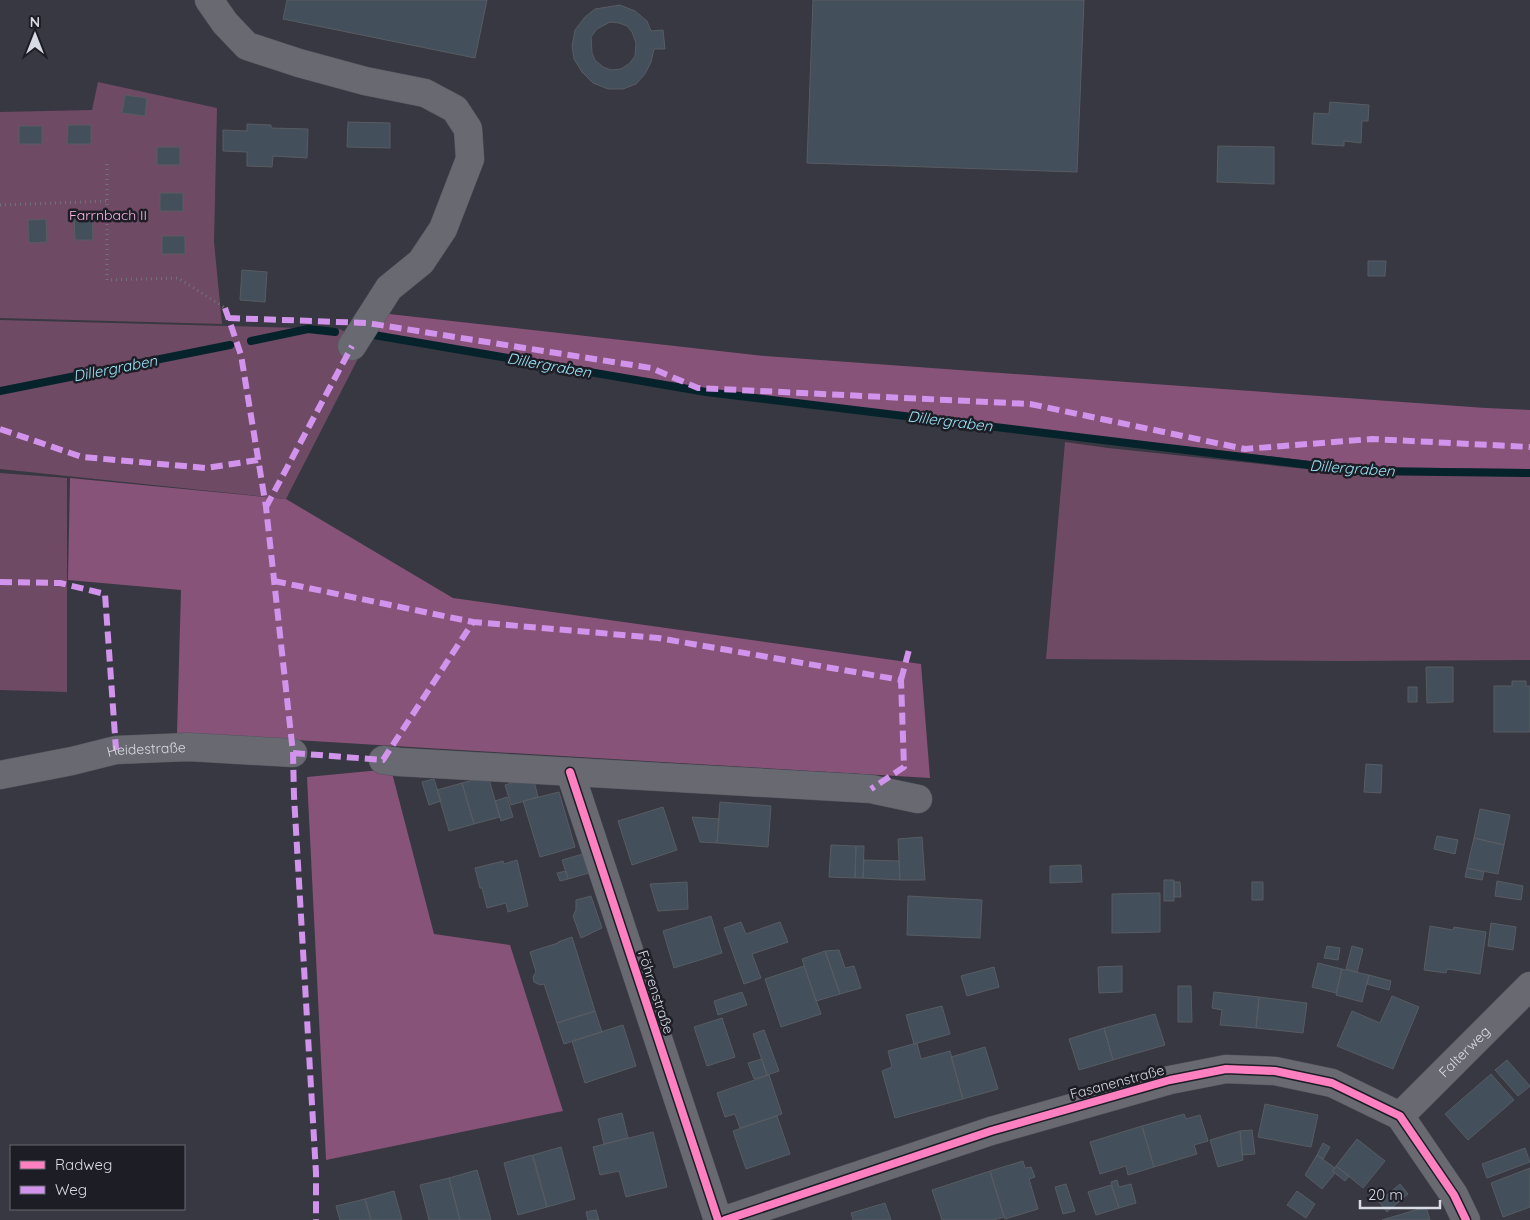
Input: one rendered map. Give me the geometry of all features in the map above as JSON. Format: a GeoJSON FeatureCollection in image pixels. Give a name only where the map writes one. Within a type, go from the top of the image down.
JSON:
{"type":"FeatureCollection","features":[{"type":"Feature","properties":{"kind":"street"},"geometry":{"type":"LineString","coordinates":[[209,0],[224,23],[247,46],[299,63],[425,93],[455,108],[468,128],[470,159],[443,229],[421,262],[390,288],[352,346]]}},
{"type":"Feature","properties":{"kind":"street","name":"Heidestraße"},"geometry":{"type":"LineString","coordinates":[[0,775],[116,750],[188,747],[293,753]]}},
{"type":"Feature","properties":{"kind":"street"},"geometry":{"type":"LineString","coordinates":[[383,760],[871,789],[918,799]]}},
{"type":"Feature","properties":{"kind":"street","name":"Föhrenstraße"},"geometry":{"type":"LineString","coordinates":[[570,772],[718,1220]]}},
{"type":"Feature","properties":{"kind":"street","name":"Falterweg"},"geometry":{"type":"LineString","coordinates":[[1400,1116],[1530,986]]}},
{"type":"Feature","properties":{"kind":"street","name":"Fasanenstraße"},"geometry":{"type":"LineString","coordinates":[[725,1220],[991,1130],[1170,1080],[1226,1069],[1275,1072],[1332,1084],[1400,1116]]}},
{"type":"Feature","properties":{"kind":"street"},"geometry":{"type":"LineString","coordinates":[[1400,1116],[1454,1194],[1466,1220]]}},
{"type":"Feature","properties":{"kind":"path"},"geometry":{"type":"LineString","coordinates":[[107,164],[107,280],[178,278],[225,308]]}},
{"type":"Feature","properties":{"kind":"path"},"geometry":{"type":"LineString","coordinates":[[0,205],[107,201]]}},
{"type":"Feature","properties":{"kind":"green space","name":"Farrnbach II"},"geometry":{"type":"Polygon","coordinates":[[[98,82],[217,108],[214,242],[222,324],[0,318],[0,112],[92,110],[98,82]]]}},
{"type":"Feature","properties":{"kind":"green space"},"geometry":{"type":"Polygon","coordinates":[[[0,320],[339,329],[367,341],[286,499],[0,469],[0,320]]]}},
{"type":"Feature","properties":{"kind":"green space"},"geometry":{"type":"Polygon","coordinates":[[[1065,442],[1363,475],[1530,474],[1530,660],[1046,659],[1065,442]]]}},
{"type":"Feature","properties":{"kind":"green space"},"geometry":{"type":"Polygon","coordinates":[[[0,473],[67,478],[67,692],[0,690],[0,473]]]}},
{"type":"Feature","properties":{"kind":"shaded area"},"geometry":{"type":"Polygon","coordinates":[[[380,313],[765,356],[1530,410],[1530,469],[1362,467],[702,390],[534,359],[370,333],[380,313]]]}},
{"type":"Feature","properties":{"kind":"shaded area"},"geometry":{"type":"Polygon","coordinates":[[[70,478],[286,499],[453,598],[921,664],[930,778],[177,733],[181,590],[68,580],[70,478]]]}},
{"type":"Feature","properties":{"kind":"shaded area"},"geometry":{"type":"Polygon","coordinates":[[[391,769],[434,934],[510,945],[563,1111],[326,1160],[307,777],[391,769]]]}},
{"type":"Feature","properties":{"kind":"building"},"geometry":{"type":"Polygon","coordinates":[[[287,0],[487,0],[475,58],[283,19],[287,0]]]}},
{"type":"Feature","properties":{"kind":"building"},"geometry":{"type":"Polygon","coordinates":[[[813,0],[1084,0],[1077,172],[807,163],[813,0]]]}},
{"type":"Feature","properties":{"kind":"building"},"geometry":{"type":"Polygon","coordinates":[[[620,5],[635,11],[647,21],[651,31],[663,30],[665,49],[654,49],[651,62],[645,74],[636,84],[623,89],[608,89],[593,83],[582,72],[574,59],[572,46],[575,30],[585,17],[595,9],[620,5]],[[610,22],[597,29],[591,37],[592,53],[595,60],[603,67],[611,70],[621,69],[630,63],[635,56],[636,43],[632,32],[627,26],[610,22]]]}},
{"type":"Feature","properties":{"kind":"building"},"geometry":{"type":"Polygon","coordinates":[[[125,95],[147,98],[145,116],[122,113],[125,95]]]}},
{"type":"Feature","properties":{"kind":"building"},"geometry":{"type":"Polygon","coordinates":[[[1330,102],[1369,105],[1368,121],[1362,121],[1361,143],[1344,141],[1344,146],[1312,144],[1314,113],[1329,114],[1330,102]]]}},
{"type":"Feature","properties":{"kind":"building"},"geometry":{"type":"Polygon","coordinates":[[[348,122],[390,123],[390,148],[347,147],[348,122]]]}},
{"type":"Feature","properties":{"kind":"building"},"geometry":{"type":"Polygon","coordinates":[[[247,124],[271,125],[271,128],[308,129],[307,158],[273,156],[272,167],[247,166],[247,152],[223,151],[223,130],[247,131],[247,124]]]}},
{"type":"Feature","properties":{"kind":"building"},"geometry":{"type":"Polygon","coordinates":[[[68,125],[91,125],[91,144],[67,144],[68,125]]]}},
{"type":"Feature","properties":{"kind":"building"},"geometry":{"type":"Polygon","coordinates":[[[19,126],[42,126],[42,144],[19,144],[19,126]]]}},
{"type":"Feature","properties":{"kind":"building"},"geometry":{"type":"Polygon","coordinates":[[[1218,146],[1274,147],[1274,184],[1217,182],[1218,146]]]}},
{"type":"Feature","properties":{"kind":"building"},"geometry":{"type":"Polygon","coordinates":[[[157,147],[180,147],[180,165],[157,165],[157,147]]]}},
{"type":"Feature","properties":{"kind":"building"},"geometry":{"type":"Polygon","coordinates":[[[160,193],[183,193],[183,211],[160,211],[160,193]]]}},
{"type":"Feature","properties":{"kind":"building"},"geometry":{"type":"Polygon","coordinates":[[[74,217],[92,217],[93,240],[75,240],[74,217]]]}},
{"type":"Feature","properties":{"kind":"building"},"geometry":{"type":"Polygon","coordinates":[[[46,219],[47,242],[29,243],[28,220],[46,219]]]}},
{"type":"Feature","properties":{"kind":"building"},"geometry":{"type":"Polygon","coordinates":[[[162,236],[185,236],[185,254],[162,254],[162,236]]]}},
{"type":"Feature","properties":{"kind":"building"},"geometry":{"type":"Polygon","coordinates":[[[1368,261],[1386,261],[1385,276],[1368,276],[1368,261]]]}},
{"type":"Feature","properties":{"kind":"building"},"geometry":{"type":"Polygon","coordinates":[[[242,270],[267,272],[265,302],[240,300],[242,270]]]}},
{"type":"Feature","properties":{"kind":"building"},"geometry":{"type":"Polygon","coordinates":[[[1426,667],[1453,667],[1453,702],[1427,703],[1426,667]]]}},
{"type":"Feature","properties":{"kind":"building"},"geometry":{"type":"Polygon","coordinates":[[[1512,681],[1526,681],[1526,686],[1530,686],[1530,732],[1494,732],[1494,686],[1512,686],[1512,681]]]}},
{"type":"Feature","properties":{"kind":"building"},"geometry":{"type":"Polygon","coordinates":[[[1408,687],[1417,687],[1417,702],[1408,702],[1408,687]]]}},
{"type":"Feature","properties":{"kind":"building"},"geometry":{"type":"Polygon","coordinates":[[[1366,764],[1382,765],[1381,793],[1364,792],[1366,764]]]}},
{"type":"Feature","properties":{"kind":"building"},"geometry":{"type":"Polygon","coordinates":[[[488,776],[500,817],[474,824],[462,783],[488,776]]]}},
{"type":"Feature","properties":{"kind":"building"},"geometry":{"type":"Polygon","coordinates":[[[533,777],[538,797],[511,805],[505,785],[533,777]]]}},
{"type":"Feature","properties":{"kind":"building"},"geometry":{"type":"Polygon","coordinates":[[[434,779],[441,801],[429,805],[422,782],[434,779]]]}},
{"type":"Feature","properties":{"kind":"building"},"geometry":{"type":"Polygon","coordinates":[[[462,783],[474,824],[449,831],[437,790],[462,783]]]}},
{"type":"Feature","properties":{"kind":"building"},"geometry":{"type":"Polygon","coordinates":[[[559,792],[575,847],[540,857],[523,801],[559,792]]]}},
{"type":"Feature","properties":{"kind":"building"},"geometry":{"type":"Polygon","coordinates":[[[507,797],[513,817],[501,821],[495,801],[507,797]]]}},
{"type":"Feature","properties":{"kind":"building"},"geometry":{"type":"Polygon","coordinates":[[[720,802],[771,806],[768,847],[717,843],[720,802]]]}},
{"type":"Feature","properties":{"kind":"building"},"geometry":{"type":"Polygon","coordinates":[[[663,807],[677,850],[632,865],[618,821],[663,807]]]}},
{"type":"Feature","properties":{"kind":"building"},"geometry":{"type":"Polygon","coordinates":[[[1480,809],[1510,815],[1504,845],[1474,838],[1480,809]]]}},
{"type":"Feature","properties":{"kind":"building"},"geometry":{"type":"Polygon","coordinates":[[[692,817],[719,819],[717,843],[700,842],[692,817]]]}},
{"type":"Feature","properties":{"kind":"building"},"geometry":{"type":"Polygon","coordinates":[[[1437,836],[1458,840],[1455,854],[1434,849],[1437,836]]]}},
{"type":"Feature","properties":{"kind":"building"},"geometry":{"type":"Polygon","coordinates":[[[922,837],[925,880],[900,880],[898,839],[922,837]]]}},
{"type":"Feature","properties":{"kind":"building"},"geometry":{"type":"Polygon","coordinates":[[[1474,838],[1504,845],[1498,874],[1467,868],[1474,838]]]}},
{"type":"Feature","properties":{"kind":"building"},"geometry":{"type":"Polygon","coordinates":[[[831,845],[856,846],[855,878],[829,877],[831,845]]]}},
{"type":"Feature","properties":{"kind":"building"},"geometry":{"type":"Polygon","coordinates":[[[856,846],[864,846],[863,878],[855,878],[856,846]]]}},
{"type":"Feature","properties":{"kind":"building"},"geometry":{"type":"Polygon","coordinates":[[[583,854],[589,873],[568,879],[562,860],[583,854]]]}},
{"type":"Feature","properties":{"kind":"building"},"geometry":{"type":"Polygon","coordinates":[[[517,860],[528,906],[508,912],[506,903],[487,908],[475,868],[503,861],[504,864],[517,860]]]}},
{"type":"Feature","properties":{"kind":"building"},"geometry":{"type":"Polygon","coordinates":[[[864,860],[899,861],[900,880],[863,878],[864,860]]]}},
{"type":"Feature","properties":{"kind":"building"},"geometry":{"type":"Polygon","coordinates":[[[1081,865],[1082,882],[1050,883],[1050,866],[1081,865]]]}},
{"type":"Feature","properties":{"kind":"building"},"geometry":{"type":"Polygon","coordinates":[[[1467,868],[1484,872],[1482,880],[1465,877],[1467,868]]]}},
{"type":"Feature","properties":{"kind":"building"},"geometry":{"type":"Polygon","coordinates":[[[566,871],[568,879],[560,881],[557,873],[566,871]]]}},
{"type":"Feature","properties":{"kind":"building"},"geometry":{"type":"Polygon","coordinates":[[[1164,880],[1174,880],[1174,901],[1164,901],[1164,880]]]}},
{"type":"Feature","properties":{"kind":"building"},"geometry":{"type":"Polygon","coordinates":[[[1497,881],[1523,886],[1521,900],[1495,896],[1497,881]]]}},
{"type":"Feature","properties":{"kind":"building"},"geometry":{"type":"Polygon","coordinates":[[[687,882],[688,909],[658,911],[650,884],[687,882]]]}},
{"type":"Feature","properties":{"kind":"building"},"geometry":{"type":"Polygon","coordinates":[[[1174,882],[1180,882],[1181,897],[1174,897],[1174,882]]]}},
{"type":"Feature","properties":{"kind":"building"},"geometry":{"type":"Polygon","coordinates":[[[1252,882],[1263,882],[1263,900],[1252,900],[1252,882]]]}},
{"type":"Feature","properties":{"kind":"building"},"geometry":{"type":"Polygon","coordinates":[[[1160,893],[1160,932],[1112,933],[1112,894],[1160,893]]]}},
{"type":"Feature","properties":{"kind":"building"},"geometry":{"type":"Polygon","coordinates":[[[591,896],[602,928],[581,938],[573,916],[576,910],[576,900],[591,896]]]}},
{"type":"Feature","properties":{"kind":"building"},"geometry":{"type":"Polygon","coordinates":[[[908,896],[982,900],[980,938],[907,935],[908,896]]]}},
{"type":"Feature","properties":{"kind":"building"},"geometry":{"type":"Polygon","coordinates":[[[711,916],[722,953],[674,968],[663,931],[711,916]]]}},
{"type":"Feature","properties":{"kind":"building"},"geometry":{"type":"Polygon","coordinates":[[[741,922],[746,934],[780,922],[788,942],[752,954],[761,978],[744,984],[724,928],[741,922]]]}},
{"type":"Feature","properties":{"kind":"building"},"geometry":{"type":"Polygon","coordinates":[[[1491,923],[1516,927],[1513,950],[1488,946],[1491,923]]]}},
{"type":"Feature","properties":{"kind":"building"},"geometry":{"type":"Polygon","coordinates":[[[1430,926],[1453,930],[1454,927],[1486,932],[1480,974],[1447,969],[1446,973],[1424,970],[1430,926]]]}},
{"type":"Feature","properties":{"kind":"building"},"geometry":{"type":"Polygon","coordinates":[[[572,937],[595,1011],[557,1023],[544,984],[540,985],[534,982],[533,977],[536,972],[530,952],[572,937]]]}},
{"type":"Feature","properties":{"kind":"building"},"geometry":{"type":"Polygon","coordinates":[[[1327,946],[1340,948],[1338,960],[1324,958],[1327,946]]]}},
{"type":"Feature","properties":{"kind":"building"},"geometry":{"type":"Polygon","coordinates":[[[1352,946],[1363,949],[1357,972],[1346,969],[1352,946]]]}},
{"type":"Feature","properties":{"kind":"building"},"geometry":{"type":"Polygon","coordinates":[[[839,950],[845,968],[854,966],[861,988],[840,994],[825,951],[839,950]]]}},
{"type":"Feature","properties":{"kind":"building"},"geometry":{"type":"Polygon","coordinates":[[[825,951],[840,994],[816,1001],[802,959],[825,951]]]}},
{"type":"Feature","properties":{"kind":"building"},"geometry":{"type":"Polygon","coordinates":[[[1318,963],[1342,969],[1336,993],[1312,987],[1318,963]]]}},
{"type":"Feature","properties":{"kind":"building"},"geometry":{"type":"Polygon","coordinates":[[[804,966],[821,1014],[781,1027],[765,979],[804,966]]]}},
{"type":"Feature","properties":{"kind":"building"},"geometry":{"type":"Polygon","coordinates":[[[1122,966],[1122,992],[1099,993],[1098,967],[1122,966]]]}},
{"type":"Feature","properties":{"kind":"building"},"geometry":{"type":"Polygon","coordinates":[[[994,967],[999,987],[967,996],[961,976],[994,967]]]}},
{"type":"Feature","properties":{"kind":"building"},"geometry":{"type":"Polygon","coordinates":[[[1342,969],[1369,975],[1362,1002],[1336,995],[1342,969]]]}},
{"type":"Feature","properties":{"kind":"building"},"geometry":{"type":"Polygon","coordinates":[[[1369,975],[1391,981],[1389,990],[1367,984],[1369,975]]]}},
{"type":"Feature","properties":{"kind":"building"},"geometry":{"type":"Polygon","coordinates":[[[1178,986],[1191,986],[1192,1022],[1178,1022],[1178,986]]]}},
{"type":"Feature","properties":{"kind":"building"},"geometry":{"type":"Polygon","coordinates":[[[742,992],[747,1005],[718,1015],[714,1001],[742,992]]]}},
{"type":"Feature","properties":{"kind":"building"},"geometry":{"type":"Polygon","coordinates":[[[1214,992],[1259,997],[1256,1028],[1220,1025],[1222,1010],[1212,1008],[1214,992]]]}},
{"type":"Feature","properties":{"kind":"building"},"geometry":{"type":"Polygon","coordinates":[[[1392,996],[1419,1007],[1393,1069],[1337,1046],[1352,1011],[1380,1023],[1392,996]]]}},
{"type":"Feature","properties":{"kind":"building"},"geometry":{"type":"Polygon","coordinates":[[[1259,997],[1307,1003],[1303,1033],[1256,1028],[1259,997]]]}},
{"type":"Feature","properties":{"kind":"building"},"geometry":{"type":"Polygon","coordinates":[[[942,1006],[950,1034],[914,1044],[906,1015],[942,1006]]]}},
{"type":"Feature","properties":{"kind":"building"},"geometry":{"type":"Polygon","coordinates":[[[595,1011],[602,1032],[564,1044],[557,1023],[595,1011]]]}},
{"type":"Feature","properties":{"kind":"building"},"geometry":{"type":"Polygon","coordinates":[[[1155,1014],[1165,1045],[1113,1060],[1104,1028],[1155,1014]]]}},
{"type":"Feature","properties":{"kind":"building"},"geometry":{"type":"Polygon","coordinates":[[[722,1018],[735,1057],[707,1066],[694,1027],[722,1018]]]}},
{"type":"Feature","properties":{"kind":"building"},"geometry":{"type":"Polygon","coordinates":[[[623,1025],[636,1066],[585,1083],[572,1041],[623,1025]]]}},
{"type":"Feature","properties":{"kind":"building"},"geometry":{"type":"Polygon","coordinates":[[[1104,1028],[1113,1060],[1079,1070],[1069,1039],[1104,1028]]]}},
{"type":"Feature","properties":{"kind":"building"},"geometry":{"type":"Polygon","coordinates":[[[764,1030],[779,1071],[767,1075],[753,1034],[764,1030]]]}},
{"type":"Feature","properties":{"kind":"building"},"geometry":{"type":"Polygon","coordinates":[[[917,1043],[921,1059],[950,1051],[963,1099],[895,1118],[882,1071],[892,1067],[888,1051],[917,1043]]]}},
{"type":"Feature","properties":{"kind":"building"},"geometry":{"type":"Polygon","coordinates":[[[985,1047],[998,1089],[963,1099],[951,1057],[985,1047]]]}},
{"type":"Feature","properties":{"kind":"building"},"geometry":{"type":"Polygon","coordinates":[[[762,1059],[767,1075],[754,1079],[748,1063],[762,1059]]]}},
{"type":"Feature","properties":{"kind":"building"},"geometry":{"type":"Polygon","coordinates":[[[1507,1060],[1530,1086],[1518,1096],[1495,1070],[1507,1060]]]}},
{"type":"Feature","properties":{"kind":"building"},"geometry":{"type":"Polygon","coordinates":[[[1491,1074],[1514,1100],[1468,1140],[1445,1114],[1491,1074]]]}},
{"type":"Feature","properties":{"kind":"building"},"geometry":{"type":"Polygon","coordinates":[[[769,1075],[782,1114],[740,1128],[735,1114],[725,1117],[717,1093],[769,1075]]]}},
{"type":"Feature","properties":{"kind":"building"},"geometry":{"type":"Polygon","coordinates":[[[1265,1104],[1318,1115],[1311,1147],[1258,1137],[1265,1104]]]}},
{"type":"Feature","properties":{"kind":"building"},"geometry":{"type":"Polygon","coordinates":[[[622,1113],[628,1138],[604,1144],[598,1119],[622,1113]]]}},
{"type":"Feature","properties":{"kind":"building"},"geometry":{"type":"Polygon","coordinates":[[[1184,1114],[1186,1119],[1200,1115],[1208,1141],[1194,1145],[1197,1154],[1154,1167],[1142,1126],[1184,1114]]]}},
{"type":"Feature","properties":{"kind":"building"},"geometry":{"type":"Polygon","coordinates":[[[777,1116],[790,1154],[746,1169],[733,1131],[777,1116]]]}},
{"type":"Feature","properties":{"kind":"building"},"geometry":{"type":"Polygon","coordinates":[[[1142,1126],[1154,1167],[1128,1175],[1126,1166],[1100,1174],[1090,1142],[1142,1126]]]}},
{"type":"Feature","properties":{"kind":"building"},"geometry":{"type":"Polygon","coordinates":[[[1252,1130],[1255,1154],[1242,1155],[1240,1131],[1252,1130]]]}},
{"type":"Feature","properties":{"kind":"building"},"geometry":{"type":"Polygon","coordinates":[[[1240,1131],[1243,1160],[1218,1167],[1210,1140],[1240,1131]]]}},
{"type":"Feature","properties":{"kind":"building"},"geometry":{"type":"Polygon","coordinates":[[[653,1132],[667,1187],[626,1197],[619,1171],[600,1175],[593,1147],[653,1132]]]}},
{"type":"Feature","properties":{"kind":"building"},"geometry":{"type":"Polygon","coordinates":[[[1357,1139],[1385,1161],[1363,1188],[1336,1166],[1357,1139]]]}},
{"type":"Feature","properties":{"kind":"building"},"geometry":{"type":"Polygon","coordinates":[[[1323,1143],[1330,1147],[1323,1159],[1317,1155],[1323,1143]]]}},
{"type":"Feature","properties":{"kind":"building"},"geometry":{"type":"Polygon","coordinates":[[[561,1147],[575,1199],[547,1207],[533,1155],[561,1147]]]}},
{"type":"Feature","properties":{"kind":"building"},"geometry":{"type":"Polygon","coordinates":[[[1525,1148],[1530,1162],[1487,1178],[1482,1164],[1525,1148]]]}},
{"type":"Feature","properties":{"kind":"building"},"geometry":{"type":"Polygon","coordinates":[[[532,1155],[547,1207],[518,1215],[504,1163],[532,1155]]]}},
{"type":"Feature","properties":{"kind":"building"},"geometry":{"type":"Polygon","coordinates":[[[1317,1155],[1335,1168],[1332,1171],[1335,1173],[1322,1189],[1305,1175],[1317,1155]]]}},
{"type":"Feature","properties":{"kind":"building"},"geometry":{"type":"Polygon","coordinates":[[[1023,1161],[1025,1168],[1031,1167],[1035,1177],[1029,1179],[1038,1209],[1005,1219],[990,1171],[1023,1161]]]}},
{"type":"Feature","properties":{"kind":"building"},"geometry":{"type":"Polygon","coordinates":[[[1336,1166],[1349,1176],[1345,1181],[1332,1171],[1336,1166]]]}},
{"type":"Feature","properties":{"kind":"building"},"geometry":{"type":"Polygon","coordinates":[[[1530,1168],[1530,1207],[1503,1217],[1491,1183],[1530,1168]]]}},
{"type":"Feature","properties":{"kind":"building"},"geometry":{"type":"Polygon","coordinates":[[[477,1170],[491,1220],[460,1220],[449,1178],[477,1170]]]}},
{"type":"Feature","properties":{"kind":"building"},"geometry":{"type":"Polygon","coordinates":[[[990,1171],[1004,1217],[993,1220],[942,1220],[932,1190],[990,1171]]]}},
{"type":"Feature","properties":{"kind":"building"},"geometry":{"type":"Polygon","coordinates":[[[449,1178],[460,1220],[429,1220],[420,1185],[449,1178]]]}},
{"type":"Feature","properties":{"kind":"building"},"geometry":{"type":"Polygon","coordinates":[[[1117,1180],[1119,1187],[1131,1184],[1136,1203],[1119,1208],[1111,1182],[1117,1180]]]}},
{"type":"Feature","properties":{"kind":"building"},"geometry":{"type":"Polygon","coordinates":[[[1066,1184],[1075,1211],[1063,1214],[1055,1187],[1066,1184]]]}},
{"type":"Feature","properties":{"kind":"building"},"geometry":{"type":"Polygon","coordinates":[[[1400,1184],[1408,1194],[1387,1212],[1379,1202],[1400,1184]]]}},
{"type":"Feature","properties":{"kind":"building"},"geometry":{"type":"Polygon","coordinates":[[[1111,1185],[1119,1208],[1096,1215],[1088,1192],[1111,1185]]]}},
{"type":"Feature","properties":{"kind":"building"},"geometry":{"type":"Polygon","coordinates":[[[394,1191],[402,1220],[371,1220],[365,1199],[394,1191]]]}},
{"type":"Feature","properties":{"kind":"building"},"geometry":{"type":"Polygon","coordinates":[[[1297,1191],[1315,1204],[1306,1218],[1287,1205],[1297,1191]]]}},
{"type":"Feature","properties":{"kind":"building"},"geometry":{"type":"Polygon","coordinates":[[[365,1199],[371,1220],[340,1220],[336,1206],[365,1199]]]}},
{"type":"Feature","properties":{"kind":"building"},"geometry":{"type":"Polygon","coordinates":[[[885,1203],[891,1220],[853,1220],[851,1213],[885,1203]]]}},
{"type":"Feature","properties":{"kind":"building"},"geometry":{"type":"Polygon","coordinates":[[[1426,1207],[1430,1220],[1382,1220],[1426,1207]]]}},
{"type":"Feature","properties":{"kind":"building"},"geometry":{"type":"Polygon","coordinates":[[[596,1210],[599,1220],[588,1220],[586,1212],[596,1210]]]}},
{"type":"Feature","properties":{"kind":"waterway","name":"Dillergraben"},"geometry":{"type":"LineString","coordinates":[[251,341],[308,329],[335,332]]}},
{"type":"Feature","properties":{"kind":"waterway","name":"Dillergraben"},"geometry":{"type":"LineString","coordinates":[[374,335],[706,392],[1359,471],[1530,473]]}},
{"type":"Feature","properties":{"kind":"waterway","name":"Dillergraben"},"geometry":{"type":"LineString","coordinates":[[0,391],[230,345]]}},
{"type":"Feature","properties":{"kind":"marked path"},"geometry":{"type":"LineString","coordinates":[[225,308],[241,355],[266,507],[293,753],[316,1173],[316,1220]]}},
{"type":"Feature","properties":{"kind":"marked path"},"geometry":{"type":"LineString","coordinates":[[228,318],[367,323],[651,368],[698,388],[1030,404],[1245,449],[1372,439],[1530,447]]}},
{"type":"Feature","properties":{"kind":"marked path"},"geometry":{"type":"LineString","coordinates":[[266,507],[352,346]]}},
{"type":"Feature","properties":{"kind":"marked path"},"geometry":{"type":"LineString","coordinates":[[0,429],[82,457],[206,468],[258,460]]}},
{"type":"Feature","properties":{"kind":"marked path"},"geometry":{"type":"LineString","coordinates":[[274,581],[473,622]]}},
{"type":"Feature","properties":{"kind":"marked path"},"geometry":{"type":"LineString","coordinates":[[0,582],[60,583],[105,594],[116,750]]}},
{"type":"Feature","properties":{"kind":"marked path"},"geometry":{"type":"LineString","coordinates":[[293,753],[383,760],[473,622],[658,638],[901,680],[904,767],[871,789]]}},
{"type":"Feature","properties":{"kind":"marked path"},"geometry":{"type":"LineString","coordinates":[[901,680],[910,646]]}},
{"type":"Feature","properties":{"kind":"cycle path"},"geometry":{"type":"LineString","coordinates":[[570,772],[718,1220]]}},
{"type":"Feature","properties":{"kind":"cycle path"},"geometry":{"type":"LineString","coordinates":[[725,1220],[991,1131],[1170,1080],[1226,1069],[1275,1071],[1332,1083],[1400,1116],[1454,1195],[1466,1220]]}}]}
